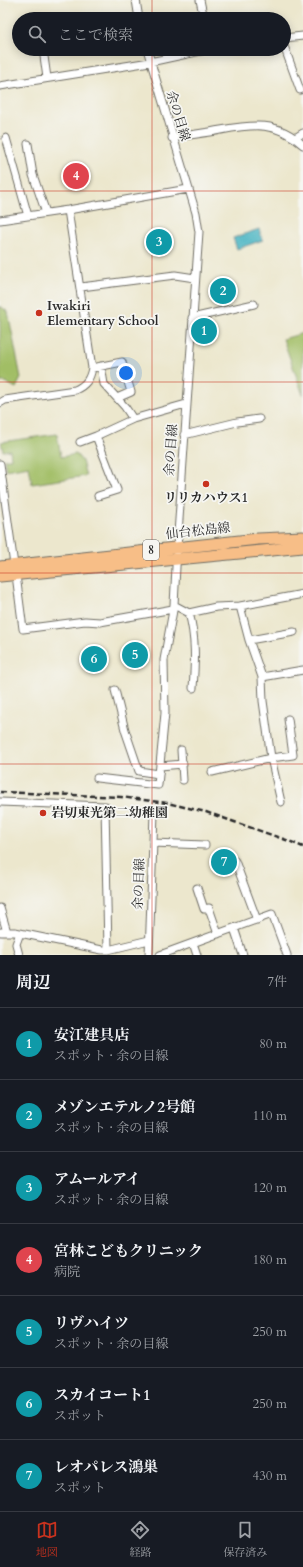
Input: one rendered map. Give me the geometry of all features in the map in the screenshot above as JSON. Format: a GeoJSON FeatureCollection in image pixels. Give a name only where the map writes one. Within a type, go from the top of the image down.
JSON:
{"type":"FeatureCollection","features":[{"type":"Feature","properties":{"kind":"main road","name":"仙台松島線"},"geometry":{"type":"LineString","coordinates":[[176,553],[258,539],[303,537]]}},
{"type":"Feature","properties":{"kind":"main road","name":"仙台松島線"},"geometry":{"type":"LineString","coordinates":[[0,576],[15,570],[176,553],[303,547]]}},
{"type":"Feature","properties":{"kind":"main road","name":"仙台松島線"},"geometry":{"type":"LineString","coordinates":[[0,566],[15,570]]}},
{"type":"Feature","properties":{"kind":"street"},"geometry":{"type":"LineString","coordinates":[[136,0],[139,12]]}},
{"type":"Feature","properties":{"kind":"street"},"geometry":{"type":"LineString","coordinates":[[200,0],[203,12]]}},
{"type":"Feature","properties":{"kind":"street"},"geometry":{"type":"LineString","coordinates":[[291,37],[303,36]]}},
{"type":"Feature","properties":{"kind":"street"},"geometry":{"type":"LineString","coordinates":[[44,56],[47,78]]}},
{"type":"Feature","properties":{"kind":"street","name":"余の目線"},"geometry":{"type":"LineString","coordinates":[[149,56],[172,138],[196,213],[199,232],[176,553],[174,607],[164,660],[165,713],[159,774]]}},
{"type":"Feature","properties":{"kind":"street"},"geometry":{"type":"LineString","coordinates":[[0,86],[150,62],[178,56]]}},
{"type":"Feature","properties":{"kind":"street"},"geometry":{"type":"LineString","coordinates":[[288,56],[300,90]]}},
{"type":"Feature","properties":{"kind":"street"},"geometry":{"type":"LineString","coordinates":[[172,138],[245,125],[259,125],[272,127],[283,131],[303,145]]}},
{"type":"Feature","properties":{"kind":"street"},"geometry":{"type":"LineString","coordinates":[[295,138],[303,133]]}},
{"type":"Feature","properties":{"kind":"street"},"geometry":{"type":"LineString","coordinates":[[6,138],[28,216]]}},
{"type":"Feature","properties":{"kind":"street"},"geometry":{"type":"LineString","coordinates":[[28,144],[33,175],[46,213]]}},
{"type":"Feature","properties":{"kind":"street"},"geometry":{"type":"LineString","coordinates":[[0,220],[188,189]]}},
{"type":"Feature","properties":{"kind":"street"},"geometry":{"type":"LineString","coordinates":[[0,403],[5,400],[76,390],[82,387],[91,375],[92,368],[68,210]]}},
{"type":"Feature","properties":{"kind":"street"},"geometry":{"type":"LineString","coordinates":[[80,287],[175,275],[195,278]]}},
{"type":"Feature","properties":{"kind":"street"},"geometry":{"type":"LineString","coordinates":[[192,318],[254,304]]}},
{"type":"Feature","properties":{"kind":"street"},"geometry":{"type":"LineString","coordinates":[[92,368],[122,362],[131,392],[117,398]]}},
{"type":"Feature","properties":{"kind":"street"},"geometry":{"type":"LineString","coordinates":[[101,366],[104,384],[125,407],[133,419]]}},
{"type":"Feature","properties":{"kind":"street"},"geometry":{"type":"LineString","coordinates":[[80,442],[133,419],[186,404]]}},
{"type":"Feature","properties":{"kind":"street"},"geometry":{"type":"LineString","coordinates":[[184,435],[237,422],[259,419]]}},
{"type":"Feature","properties":{"kind":"street"},"geometry":{"type":"LineString","coordinates":[[96,436],[117,490],[98,496]]}},
{"type":"Feature","properties":{"kind":"street"},"geometry":{"type":"LineString","coordinates":[[0,464],[23,629],[84,621],[100,622],[174,607],[189,613],[216,607],[240,606],[303,594]]}},
{"type":"Feature","properties":{"kind":"street"},"geometry":{"type":"LineString","coordinates":[[240,606],[249,640],[262,676],[264,691],[263,701],[271,758],[281,802]]}},
{"type":"Feature","properties":{"kind":"street"},"geometry":{"type":"LineString","coordinates":[[189,613],[193,628],[195,650],[193,688]]}},
{"type":"Feature","properties":{"kind":"street"},"geometry":{"type":"LineString","coordinates":[[249,640],[294,632]]}},
{"type":"Feature","properties":{"kind":"street"},"geometry":{"type":"LineString","coordinates":[[262,676],[303,670]]}},
{"type":"Feature","properties":{"kind":"street"},"geometry":{"type":"LineString","coordinates":[[98,778],[158,784],[159,774],[139,771],[125,730],[115,690]]}},
{"type":"Feature","properties":{"kind":"street"},"geometry":{"type":"LineString","coordinates":[[212,772],[271,758],[293,755],[288,719]]}},
{"type":"Feature","properties":{"kind":"street"},"geometry":{"type":"LineString","coordinates":[[181,750],[183,780]]}},
{"type":"Feature","properties":{"kind":"street"},"geometry":{"type":"LineString","coordinates":[[160,766],[183,764]]}},
{"type":"Feature","properties":{"kind":"street"},"geometry":{"type":"LineString","coordinates":[[0,802],[105,806],[108,950]]}},
{"type":"Feature","properties":{"kind":"street","name":"余の目線"},"geometry":{"type":"LineString","coordinates":[[149,955],[154,813]]}},
{"type":"Feature","properties":{"kind":"street"},"geometry":{"type":"LineString","coordinates":[[153,843],[205,845]]}},
{"type":"Feature","properties":{"kind":"street"},"geometry":{"type":"LineString","coordinates":[[235,861],[257,920]]}},
{"type":"Feature","properties":{"kind":"street"},"geometry":{"type":"LineString","coordinates":[[197,888],[204,909],[209,908],[218,934]]}},
{"type":"Feature","properties":{"kind":"street"},"geometry":{"type":"LineString","coordinates":[[0,908],[4,932],[20,933],[108,950],[149,940]]}},
{"type":"Feature","properties":{"kind":"street"},"geometry":{"type":"LineString","coordinates":[[160,955],[172,953],[193,943],[272,914],[287,955]]}},
{"type":"Feature","properties":{"kind":"street"},"geometry":{"type":"LineString","coordinates":[[234,928],[243,955]]}},
{"type":"Feature","properties":{"kind":"street"},"geometry":{"type":"LineString","coordinates":[[19,955],[16,944],[20,933]]}},
{"type":"Feature","properties":{"kind":"street"},"geometry":{"type":"LineString","coordinates":[[193,943],[197,955]]}},
{"type":"Feature","properties":{"kind":"green space"},"geometry":{"type":"Polygon","coordinates":[[[0,306],[8,312],[21,378],[16,388],[5,382],[0,382],[0,306]]]}},
{"type":"Feature","properties":{"kind":"green space"},"geometry":{"type":"Polygon","coordinates":[[[303,333],[303,395],[283,339],[303,333]]]}},
{"type":"Feature","properties":{"kind":"green space"},"geometry":{"type":"Polygon","coordinates":[[[57,434],[61,457],[76,454],[82,461],[86,476],[32,484],[29,466],[6,470],[4,459],[11,459],[10,450],[3,451],[1,442],[57,434]]]}},
{"type":"Feature","properties":{"kind":"water"},"geometry":{"type":"Polygon","coordinates":[[[259,229],[263,240],[237,249],[233,238],[259,229]]]}},
{"type":"Feature","properties":{"kind":"railway"},"geometry":{"type":"LineString","coordinates":[[0,792],[121,797],[167,803],[206,812],[303,847]]}},
{"type":"Feature","properties":{"kind":"place","name":"宮林こどもクリニック"},"geometry":{"type":"Point","coordinates":[76,176]}},
{"type":"Feature","properties":{"kind":"place","name":"アムールアイ"},"geometry":{"type":"Point","coordinates":[159,242]}},
{"type":"Feature","properties":{"kind":"place","name":"メゾンエテルノ2号館"},"geometry":{"type":"Point","coordinates":[223,291]}},
{"type":"Feature","properties":{"kind":"place","name":"Iwakiri Elementary School"},"geometry":{"type":"Point","coordinates":[39,313]}},
{"type":"Feature","properties":{"kind":"place","name":"安江建具店"},"geometry":{"type":"Point","coordinates":[204,331]}},
{"type":"Feature","properties":{"kind":"place","name":"リリカハウス1"},"geometry":{"type":"Point","coordinates":[206,484]}},
{"type":"Feature","properties":{"kind":"place","name":"リヴハイツ"},"geometry":{"type":"Point","coordinates":[135,655]}},
{"type":"Feature","properties":{"kind":"place","name":"スカイコート1"},"geometry":{"type":"Point","coordinates":[94,659]}},
{"type":"Feature","properties":{"kind":"place","name":"岩切東光第二幼稚園"},"geometry":{"type":"Point","coordinates":[43,813]}},
{"type":"Feature","properties":{"kind":"place","name":"レオパレス鴻巣"},"geometry":{"type":"Point","coordinates":[224,862]}}]}
